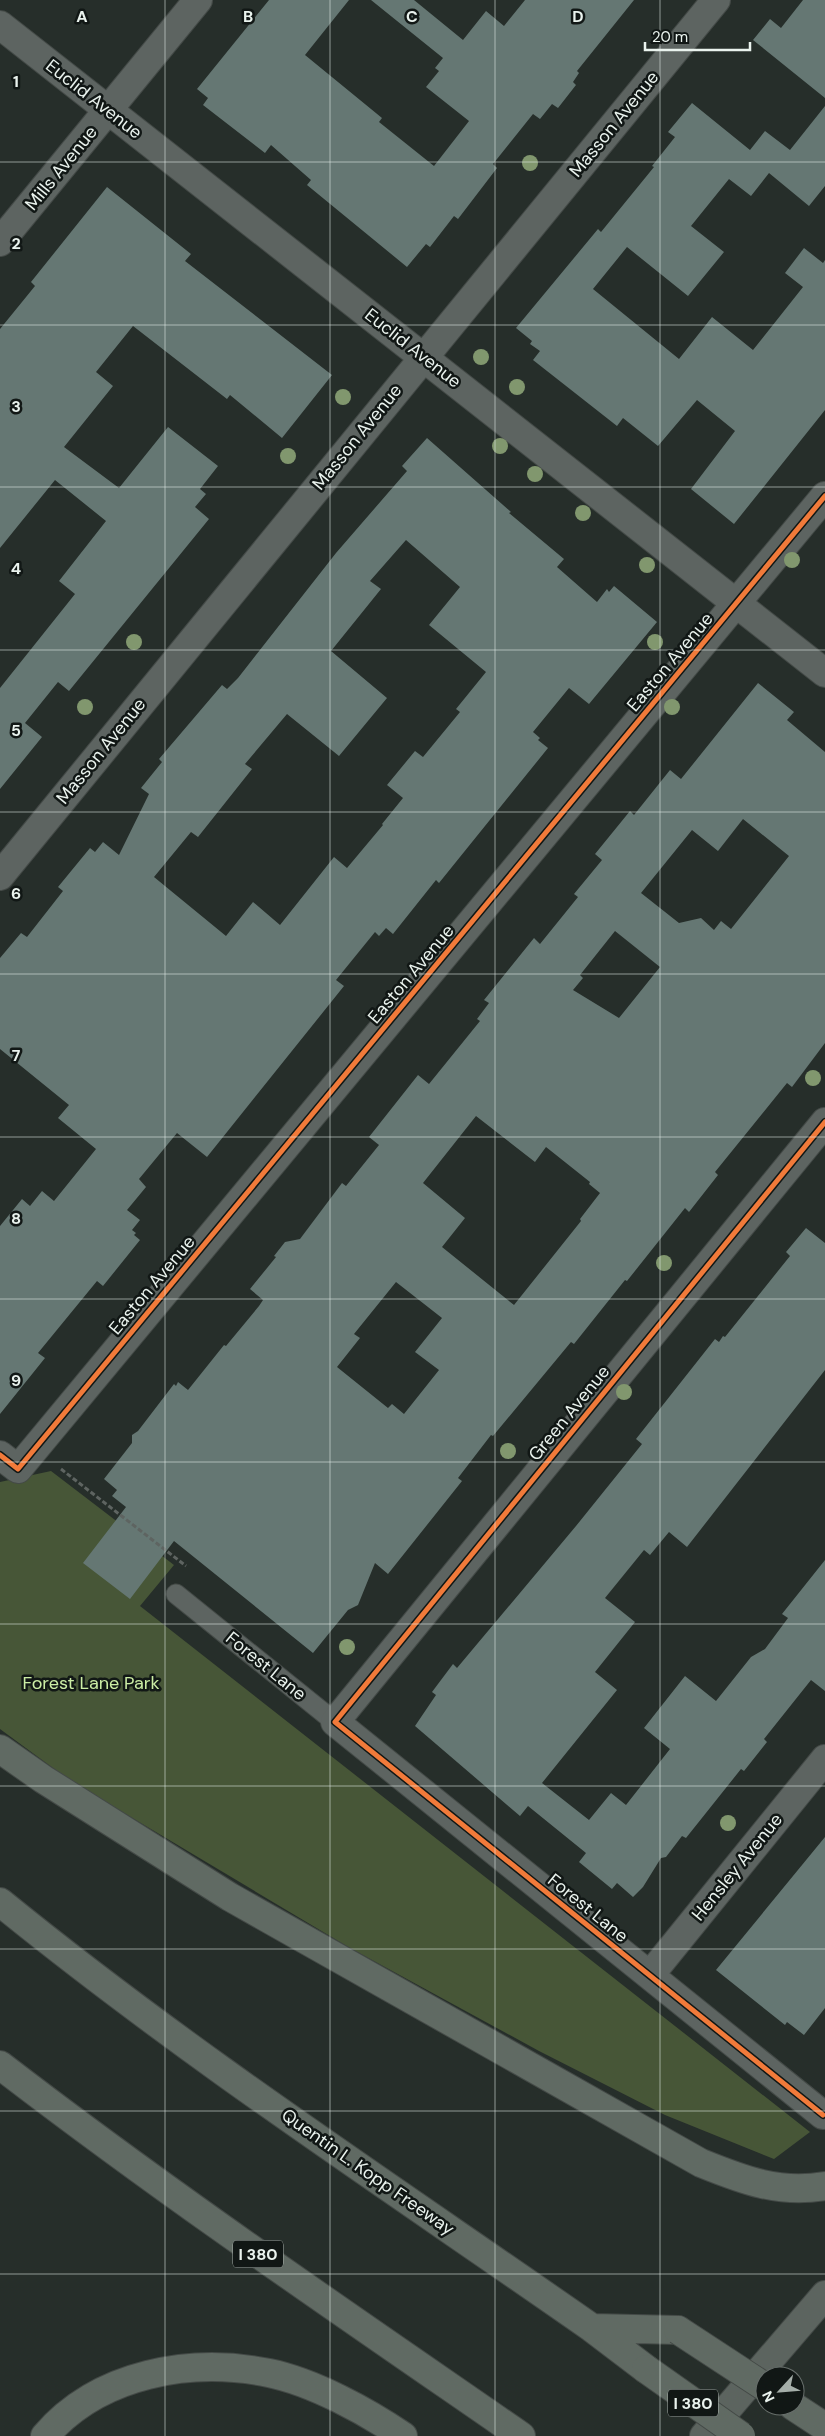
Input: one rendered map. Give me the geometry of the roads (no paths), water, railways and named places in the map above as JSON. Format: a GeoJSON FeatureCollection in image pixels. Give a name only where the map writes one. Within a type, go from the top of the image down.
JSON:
{"type":"FeatureCollection","features":[{"type":"Feature","properties":{"kind":"highway"},"geometry":{"type":"LineString","coordinates":[[0,1750],[51,1785],[230,1897],[701,2163],[743,2180],[778,2188],[825,2186]]}},
{"type":"Feature","properties":{"kind":"highway","name":"Quentin L. Kopp Freeway"},"geometry":{"type":"LineString","coordinates":[[0,1902],[172,2034],[592,2328],[646,2369],[741,2436]]}},
{"type":"Feature","properties":{"kind":"highway","name":"I 380"},"geometry":{"type":"LineString","coordinates":[[0,2065],[82,2128],[241,2242],[521,2436]]}},
{"type":"Feature","properties":{"kind":"highway"},"geometry":{"type":"LineString","coordinates":[[592,2328],[678,2330],[755,2380]]}},
{"type":"Feature","properties":{"kind":"highway"},"geometry":{"type":"LineString","coordinates":[[44,2436],[54,2425],[89,2400],[128,2380],[177,2368],[205,2368],[270,2373],[338,2399],[370,2414],[403,2436]]}},
{"type":"Feature","properties":{"kind":"highway"},"geometry":{"type":"LineString","coordinates":[[805,2413],[825,2427]]}},
{"type":"Feature","properties":{"kind":"main road"},"geometry":{"type":"LineString","coordinates":[[704,2436],[825,2295]]}},
{"type":"Feature","properties":{"kind":"street","name":"Mills Avenue"},"geometry":{"type":"LineString","coordinates":[[0,242],[198,0]]}},
{"type":"Feature","properties":{"kind":"street","name":"Masson Avenue"},"geometry":{"type":"LineString","coordinates":[[0,876],[423,356],[716,0]]}},
{"type":"Feature","properties":{"kind":"street","name":"Euclid Avenue"},"geometry":{"type":"LineString","coordinates":[[0,25],[825,673]]}},
{"type":"Feature","properties":{"kind":"street","name":"Easton Avenue"},"geometry":{"type":"LineString","coordinates":[[18,1457],[825,496]]}},
{"type":"Feature","properties":{"kind":"street","name":"Green Avenue"},"geometry":{"type":"LineString","coordinates":[[335,1722],[825,1122]]}},
{"type":"Feature","properties":{"kind":"street","name":"Forest Lane"},"geometry":{"type":"LineString","coordinates":[[335,1722],[823,2115]]}},
{"type":"Feature","properties":{"kind":"street","name":"Hensley Avenue"},"geometry":{"type":"LineString","coordinates":[[650,1975],[825,1758]]}},
{"type":"Feature","properties":{"kind":"lane","name":"Forest Lane"},"geometry":{"type":"LineString","coordinates":[[176,1594],[335,1722]]}},
{"type":"Feature","properties":{"kind":"park label","name":"Forest Lane Park"},"geometry":{"type":"Point","coordinates":[91,1683]}}]}
